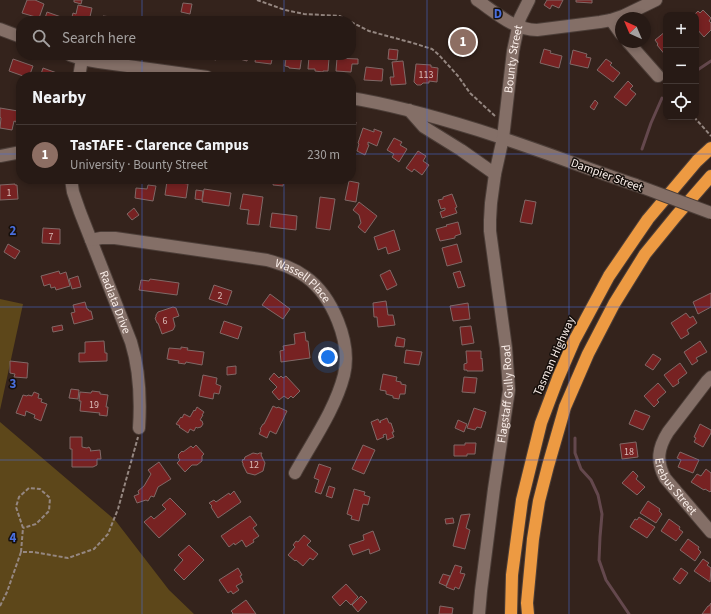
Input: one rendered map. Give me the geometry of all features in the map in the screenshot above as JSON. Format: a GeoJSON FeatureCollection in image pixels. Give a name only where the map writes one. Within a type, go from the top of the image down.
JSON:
{"type":"FeatureCollection","features":[{"type":"Feature","properties":{"kind":"highway","name":"Tasman Highway"},"geometry":{"type":"LineString","coordinates":[[511,614],[512,576],[522,500],[541,423],[558,378],[574,341],[609,276],[648,219],[697,161],[711,148]]}},
{"type":"Feature","properties":{"kind":"highway"},"geometry":{"type":"LineString","coordinates":[[528,614],[533,539],[539,501],[565,407],[588,354],[611,310],[645,254],[711,176]]}},
{"type":"Feature","properties":{"kind":"street"},"geometry":{"type":"LineString","coordinates":[[477,0],[518,26],[520,18],[529,0]]}},
{"type":"Feature","properties":{"kind":"street","name":"Bounty Street"},"geometry":{"type":"LineString","coordinates":[[503,138],[513,51],[518,26],[530,30],[537,30],[611,20],[623,16],[656,0]]}},
{"type":"Feature","properties":{"kind":"street"},"geometry":{"type":"LineString","coordinates":[[611,20],[615,26]]}},
{"type":"Feature","properties":{"kind":"street"},"geometry":{"type":"LineString","coordinates":[[0,29],[16,35]]}},
{"type":"Feature","properties":{"kind":"street"},"geometry":{"type":"LineString","coordinates":[[633,48],[658,76]]}},
{"type":"Feature","properties":{"kind":"street"},"geometry":{"type":"LineString","coordinates":[[80,72],[82,60]]}},
{"type":"Feature","properties":{"kind":"street"},"geometry":{"type":"LineString","coordinates":[[89,60],[172,72]]}},
{"type":"Feature","properties":{"kind":"street"},"geometry":{"type":"LineString","coordinates":[[356,99],[408,109],[503,138]]}},
{"type":"Feature","properties":{"kind":"street"},"geometry":{"type":"LineString","coordinates":[[408,109],[424,127],[461,150],[495,174]]}},
{"type":"Feature","properties":{"kind":"street","name":"Flagstaff Gully Road"},"geometry":{"type":"LineString","coordinates":[[479,614],[508,390],[506,348],[490,230],[490,212],[495,174],[503,138]]}},
{"type":"Feature","properties":{"kind":"street","name":"Dampier Street"},"geometry":{"type":"LineString","coordinates":[[503,138],[711,213]]}},
{"type":"Feature","properties":{"kind":"street"},"geometry":{"type":"LineString","coordinates":[[0,156],[16,153]]}},
{"type":"Feature","properties":{"kind":"street","name":"Radiata Drive"},"geometry":{"type":"LineString","coordinates":[[72,184],[73,192],[136,356],[140,406],[139,428]]}},
{"type":"Feature","properties":{"kind":"street","name":"Wassell Place"},"geometry":{"type":"LineString","coordinates":[[91,240],[115,238],[267,260],[284,265],[298,272],[307,278],[317,288],[327,300],[335,314],[345,345],[346,359],[344,374],[338,394],[295,473]]}},
{"type":"Feature","properties":{"kind":"street","name":"Erebus Street"},"geometry":{"type":"LineString","coordinates":[[711,377],[668,432],[660,448],[659,457],[665,478],[711,532]]}},
{"type":"Feature","properties":{"kind":"path"},"geometry":{"type":"LineString","coordinates":[[257,0],[285,10],[304,14],[340,16]]}},
{"type":"Feature","properties":{"kind":"path"},"geometry":{"type":"LineString","coordinates":[[356,24],[369,31],[414,42],[432,49],[458,76],[470,93],[496,116]]}},
{"type":"Feature","properties":{"kind":"path"},"geometry":{"type":"LineString","coordinates":[[697,120],[711,136]]}},
{"type":"Feature","properties":{"kind":"path"},"geometry":{"type":"LineString","coordinates":[[21,552],[33,552],[68,558],[94,549],[108,534],[118,509],[139,428]]}},
{"type":"Feature","properties":{"kind":"path"},"geometry":{"type":"LineString","coordinates":[[0,606],[7,592],[21,552],[23,528],[16,507],[19,497],[29,488],[40,489],[50,498],[49,511],[36,524],[23,528]]}},
{"type":"Feature","properties":{"kind":"shaded area"},"geometry":{"type":"Polygon","coordinates":[[[0,299],[23,304],[0,410],[0,299]]]}},
{"type":"Feature","properties":{"kind":"shaded area"},"geometry":{"type":"Polygon","coordinates":[[[0,422],[115,520],[169,590],[194,614],[0,614],[0,422]]]}},
{"type":"Feature","properties":{"kind":"building"},"geometry":{"type":"Polygon","coordinates":[[[27,0],[35,0],[44,4],[40,16],[32,16],[22,13],[27,0]]]}},
{"type":"Feature","properties":{"kind":"building"},"geometry":{"type":"Polygon","coordinates":[[[74,0],[82,0],[81,4],[74,2],[74,0]]]}},
{"type":"Feature","properties":{"kind":"building"},"geometry":{"type":"Polygon","coordinates":[[[547,0],[563,0],[559,8],[552,5],[550,9],[544,5],[547,0]]]}},
{"type":"Feature","properties":{"kind":"building"},"geometry":{"type":"Polygon","coordinates":[[[576,0],[592,0],[592,3],[576,2],[576,0]]]}},
{"type":"Feature","properties":{"kind":"building"},"geometry":{"type":"Polygon","coordinates":[[[183,3],[192,4],[190,14],[181,12],[183,3]]]}},
{"type":"Feature","properties":{"kind":"building"},"geometry":{"type":"Polygon","coordinates":[[[78,5],[92,8],[90,16],[72,16],[73,13],[76,14],[78,5]]]}},
{"type":"Feature","properties":{"kind":"building"},"geometry":{"type":"Polygon","coordinates":[[[703,10],[711,18],[709,21],[711,23],[711,30],[704,37],[699,31],[699,12],[700,13],[703,10]]]}},
{"type":"Feature","properties":{"kind":"building"},"geometry":{"type":"Polygon","coordinates":[[[47,12],[58,16],[46,16],[47,12]]]}},
{"type":"Feature","properties":{"kind":"building"},"geometry":{"type":"Polygon","coordinates":[[[663,33],[663,52],[657,45],[658,44],[655,40],[663,33]]]}},
{"type":"Feature","properties":{"kind":"building"},"geometry":{"type":"Polygon","coordinates":[[[389,49],[398,50],[397,60],[388,59],[389,49]]]}},
{"type":"Feature","properties":{"kind":"building"},"geometry":{"type":"Polygon","coordinates":[[[544,49],[551,51],[550,53],[562,56],[559,68],[540,63],[544,49]]]}},
{"type":"Feature","properties":{"kind":"building"},"geometry":{"type":"Polygon","coordinates":[[[573,50],[587,54],[586,57],[591,58],[588,68],[570,64],[573,50]]]}},
{"type":"Feature","properties":{"kind":"building"},"geometry":{"type":"Polygon","coordinates":[[[13,59],[33,66],[31,72],[16,72],[16,73],[9,71],[13,59]]]}},
{"type":"Feature","properties":{"kind":"building"},"geometry":{"type":"Polygon","coordinates":[[[358,59],[358,64],[352,64],[351,72],[336,71],[337,60],[358,59]]]}},
{"type":"Feature","properties":{"kind":"building"},"geometry":{"type":"Polygon","coordinates":[[[606,59],[612,63],[610,65],[620,73],[613,82],[597,70],[606,59]]]}},
{"type":"Feature","properties":{"kind":"building"},"geometry":{"type":"Polygon","coordinates":[[[255,60],[272,60],[271,64],[255,62],[255,60]]]}},
{"type":"Feature","properties":{"kind":"building"},"geometry":{"type":"Polygon","coordinates":[[[286,60],[301,60],[300,69],[285,66],[286,60]]]}},
{"type":"Feature","properties":{"kind":"building"},"geometry":{"type":"Polygon","coordinates":[[[309,60],[329,60],[328,71],[323,72],[315,71],[315,69],[308,69],[309,60]]]}},
{"type":"Feature","properties":{"kind":"building"},"geometry":{"type":"Polygon","coordinates":[[[403,61],[406,84],[391,85],[390,77],[394,77],[392,62],[403,61]]]}},
{"type":"Feature","properties":{"kind":"building"},"geometry":{"type":"Polygon","coordinates":[[[416,64],[431,65],[431,67],[438,68],[437,82],[429,81],[429,83],[417,85],[414,82],[416,64]]]}},
{"type":"Feature","properties":{"kind":"building"},"geometry":{"type":"Polygon","coordinates":[[[366,67],[383,69],[382,81],[364,80],[366,67]]]}},
{"type":"Feature","properties":{"kind":"building"},"geometry":{"type":"Polygon","coordinates":[[[43,68],[54,72],[42,72],[43,68]]]}},
{"type":"Feature","properties":{"kind":"building"},"geometry":{"type":"Polygon","coordinates":[[[628,81],[633,86],[630,89],[636,94],[626,106],[614,97],[628,81]]]}},
{"type":"Feature","properties":{"kind":"building"},"geometry":{"type":"Polygon","coordinates":[[[595,100],[598,103],[594,110],[590,107],[595,100]]]}},
{"type":"Feature","properties":{"kind":"building"},"geometry":{"type":"Polygon","coordinates":[[[0,108],[16,111],[16,122],[14,121],[12,130],[0,128],[0,108]]]}},
{"type":"Feature","properties":{"kind":"building"},"geometry":{"type":"Polygon","coordinates":[[[363,128],[374,132],[374,129],[382,132],[377,146],[368,142],[369,145],[365,155],[357,151],[363,128]]]}},
{"type":"Feature","properties":{"kind":"building"},"geometry":{"type":"Polygon","coordinates":[[[394,138],[402,142],[400,145],[407,149],[399,162],[392,157],[394,154],[387,150],[394,138]]]}},
{"type":"Feature","properties":{"kind":"building"},"geometry":{"type":"Polygon","coordinates":[[[418,151],[426,156],[423,161],[429,165],[422,175],[414,169],[412,172],[406,168],[418,151]]]}},
{"type":"Feature","properties":{"kind":"building"},"geometry":{"type":"Polygon","coordinates":[[[359,183],[356,202],[345,200],[348,184],[359,183]]]}},
{"type":"Feature","properties":{"kind":"building"},"geometry":{"type":"Polygon","coordinates":[[[167,184],[188,184],[186,198],[165,195],[167,184]]]}},
{"type":"Feature","properties":{"kind":"building"},"geometry":{"type":"Polygon","coordinates":[[[273,184],[283,184],[283,186],[273,184]]]}},
{"type":"Feature","properties":{"kind":"building"},"geometry":{"type":"Polygon","coordinates":[[[0,185],[17,185],[18,199],[0,200],[0,185]]]}},
{"type":"Feature","properties":{"kind":"building"},"geometry":{"type":"Polygon","coordinates":[[[148,185],[156,186],[153,201],[135,198],[136,188],[147,189],[148,185]]]}},
{"type":"Feature","properties":{"kind":"building"},"geometry":{"type":"Polygon","coordinates":[[[204,189],[231,193],[229,206],[202,202],[204,189]]]}},
{"type":"Feature","properties":{"kind":"building"},"geometry":{"type":"Polygon","coordinates":[[[196,190],[203,191],[202,200],[195,199],[196,190]]]}},
{"type":"Feature","properties":{"kind":"building"},"geometry":{"type":"Polygon","coordinates":[[[243,194],[263,197],[259,225],[247,224],[249,210],[240,209],[243,194]]]}},
{"type":"Feature","properties":{"kind":"building"},"geometry":{"type":"Polygon","coordinates":[[[452,194],[457,207],[455,208],[457,213],[442,218],[440,212],[445,210],[445,208],[441,209],[438,200],[452,194]]]}},
{"type":"Feature","properties":{"kind":"building"},"geometry":{"type":"Polygon","coordinates":[[[320,197],[335,199],[330,230],[316,228],[320,197]]]}},
{"type":"Feature","properties":{"kind":"building"},"geometry":{"type":"Polygon","coordinates":[[[525,200],[536,202],[532,224],[520,222],[525,200]]]}},
{"type":"Feature","properties":{"kind":"building"},"geometry":{"type":"Polygon","coordinates":[[[359,202],[377,216],[365,233],[358,227],[361,223],[359,215],[353,210],[359,202]]]}},
{"type":"Feature","properties":{"kind":"building"},"geometry":{"type":"Polygon","coordinates":[[[134,208],[139,215],[132,220],[127,214],[134,208]]]}},
{"type":"Feature","properties":{"kind":"building"},"geometry":{"type":"Polygon","coordinates":[[[272,213],[297,216],[296,230],[270,227],[272,213]]]}},
{"type":"Feature","properties":{"kind":"building"},"geometry":{"type":"Polygon","coordinates":[[[458,222],[461,234],[455,236],[455,238],[440,241],[436,229],[458,222]]]}},
{"type":"Feature","properties":{"kind":"building"},"geometry":{"type":"Polygon","coordinates":[[[43,228],[60,229],[60,244],[42,243],[43,228]]]}},
{"type":"Feature","properties":{"kind":"building"},"geometry":{"type":"Polygon","coordinates":[[[394,230],[400,250],[388,254],[386,247],[378,250],[374,237],[394,230]]]}},
{"type":"Feature","properties":{"kind":"building"},"geometry":{"type":"Polygon","coordinates":[[[8,244],[20,251],[15,259],[4,252],[8,244]]]}},
{"type":"Feature","properties":{"kind":"building"},"geometry":{"type":"Polygon","coordinates":[[[457,244],[462,262],[447,266],[442,248],[457,244]]]}},
{"type":"Feature","properties":{"kind":"building"},"geometry":{"type":"Polygon","coordinates":[[[390,270],[397,285],[387,290],[380,275],[390,270]]]}},
{"type":"Feature","properties":{"kind":"building"},"geometry":{"type":"Polygon","coordinates":[[[59,271],[60,274],[66,272],[70,286],[56,290],[55,287],[51,288],[50,284],[44,286],[41,276],[59,271]]]}},
{"type":"Feature","properties":{"kind":"building"},"geometry":{"type":"Polygon","coordinates":[[[460,271],[465,286],[458,288],[453,273],[460,271]]]}},
{"type":"Feature","properties":{"kind":"building"},"geometry":{"type":"Polygon","coordinates":[[[78,276],[81,287],[72,289],[69,279],[78,276]]]}},
{"type":"Feature","properties":{"kind":"building"},"geometry":{"type":"Polygon","coordinates":[[[150,279],[179,283],[177,295],[139,290],[141,280],[149,281],[150,279]]]}},
{"type":"Feature","properties":{"kind":"building"},"geometry":{"type":"Polygon","coordinates":[[[214,285],[232,291],[227,305],[209,299],[214,285]]]}},
{"type":"Feature","properties":{"kind":"building"},"geometry":{"type":"Polygon","coordinates":[[[711,293],[711,307],[698,314],[693,302],[711,293]]]}},
{"type":"Feature","properties":{"kind":"building"},"geometry":{"type":"Polygon","coordinates":[[[270,294],[290,309],[283,319],[262,305],[270,294]]]}},
{"type":"Feature","properties":{"kind":"building"},"geometry":{"type":"Polygon","coordinates":[[[386,301],[388,315],[393,315],[395,325],[378,327],[377,317],[374,317],[373,303],[386,301]]]}},
{"type":"Feature","properties":{"kind":"building"},"geometry":{"type":"Polygon","coordinates":[[[85,302],[87,309],[91,311],[93,319],[74,324],[71,313],[75,312],[73,305],[85,302]]]}},
{"type":"Feature","properties":{"kind":"building"},"geometry":{"type":"Polygon","coordinates":[[[468,303],[470,319],[453,321],[450,306],[468,303]]]}},
{"type":"Feature","properties":{"kind":"building"},"geometry":{"type":"Polygon","coordinates":[[[173,307],[176,308],[179,316],[173,318],[175,326],[173,330],[162,334],[155,318],[156,315],[158,312],[173,307]]]}},
{"type":"Feature","properties":{"kind":"building"},"geometry":{"type":"Polygon","coordinates":[[[686,313],[690,318],[693,316],[697,323],[687,330],[689,334],[681,339],[671,323],[686,313]]]}},
{"type":"Feature","properties":{"kind":"building"},"geometry":{"type":"Polygon","coordinates":[[[224,321],[242,327],[238,339],[220,333],[224,321]]]}},
{"type":"Feature","properties":{"kind":"building"},"geometry":{"type":"Polygon","coordinates":[[[62,325],[63,330],[53,332],[52,327],[62,325]]]}},
{"type":"Feature","properties":{"kind":"building"},"geometry":{"type":"Polygon","coordinates":[[[471,326],[474,343],[462,345],[460,327],[471,326]]]}},
{"type":"Feature","properties":{"kind":"building"},"geometry":{"type":"Polygon","coordinates":[[[305,332],[306,341],[308,341],[310,358],[281,362],[280,351],[284,350],[283,346],[295,344],[294,334],[305,332]]]}},
{"type":"Feature","properties":{"kind":"building"},"geometry":{"type":"Polygon","coordinates":[[[397,337],[405,339],[404,347],[395,346],[397,337]]]}},
{"type":"Feature","properties":{"kind":"building"},"geometry":{"type":"Polygon","coordinates":[[[104,341],[107,361],[79,362],[79,353],[85,353],[85,342],[104,341]]]}},
{"type":"Feature","properties":{"kind":"building"},"geometry":{"type":"Polygon","coordinates":[[[700,341],[707,352],[696,358],[698,361],[692,365],[684,352],[700,341]]]}},
{"type":"Feature","properties":{"kind":"building"},"geometry":{"type":"Polygon","coordinates":[[[181,347],[188,348],[187,350],[204,352],[202,365],[186,362],[185,364],[178,363],[179,361],[167,359],[169,348],[181,349],[181,347]]]}},
{"type":"Feature","properties":{"kind":"building"},"geometry":{"type":"Polygon","coordinates":[[[406,350],[422,352],[419,365],[404,363],[406,350]]]}},
{"type":"Feature","properties":{"kind":"building"},"geometry":{"type":"Polygon","coordinates":[[[466,351],[481,351],[483,371],[464,370],[464,364],[467,363],[466,351]]]}},
{"type":"Feature","properties":{"kind":"building"},"geometry":{"type":"Polygon","coordinates":[[[653,354],[661,359],[653,370],[645,365],[653,354]]]}},
{"type":"Feature","properties":{"kind":"building"},"geometry":{"type":"Polygon","coordinates":[[[10,361],[28,363],[27,378],[14,377],[15,374],[10,373],[10,361]]]}},
{"type":"Feature","properties":{"kind":"building"},"geometry":{"type":"Polygon","coordinates":[[[680,363],[687,373],[678,380],[679,383],[673,387],[664,375],[680,363]]]}},
{"type":"Feature","properties":{"kind":"building"},"geometry":{"type":"Polygon","coordinates":[[[236,366],[236,374],[227,375],[227,367],[236,366]]]}},
{"type":"Feature","properties":{"kind":"building"},"geometry":{"type":"Polygon","coordinates":[[[274,373],[279,378],[281,376],[283,378],[286,376],[300,391],[293,398],[291,396],[288,399],[284,396],[279,400],[272,392],[277,387],[269,379],[274,373]]]}},
{"type":"Feature","properties":{"kind":"building"},"geometry":{"type":"Polygon","coordinates":[[[383,374],[397,377],[396,381],[406,385],[405,394],[400,394],[399,399],[393,398],[393,396],[386,394],[386,391],[380,390],[383,374]]]}},
{"type":"Feature","properties":{"kind":"building"},"geometry":{"type":"Polygon","coordinates":[[[203,375],[217,378],[216,384],[221,386],[219,394],[214,393],[213,399],[199,396],[203,375]]]}},
{"type":"Feature","properties":{"kind":"building"},"geometry":{"type":"Polygon","coordinates":[[[464,377],[477,378],[475,393],[462,392],[464,377]]]}},
{"type":"Feature","properties":{"kind":"building"},"geometry":{"type":"Polygon","coordinates":[[[658,383],[666,392],[657,400],[659,402],[654,407],[644,396],[658,383]]]}},
{"type":"Feature","properties":{"kind":"building"},"geometry":{"type":"Polygon","coordinates":[[[71,389],[79,390],[78,399],[69,398],[71,389]]]}},
{"type":"Feature","properties":{"kind":"building"},"geometry":{"type":"Polygon","coordinates":[[[92,391],[108,395],[106,407],[108,407],[107,416],[99,415],[100,413],[80,411],[80,392],[91,393],[92,391]]]}},
{"type":"Feature","properties":{"kind":"building"},"geometry":{"type":"Polygon","coordinates":[[[34,392],[39,394],[38,398],[42,399],[41,402],[47,404],[41,421],[34,418],[35,415],[26,411],[25,416],[16,413],[23,395],[32,396],[34,392]]]}},
{"type":"Feature","properties":{"kind":"building"},"geometry":{"type":"Polygon","coordinates":[[[273,406],[287,411],[276,434],[270,431],[267,438],[259,434],[260,429],[273,406]]]}},
{"type":"Feature","properties":{"kind":"building"},"geometry":{"type":"Polygon","coordinates":[[[197,407],[204,412],[200,420],[203,424],[201,427],[196,427],[194,431],[190,429],[188,433],[176,424],[184,414],[190,417],[197,407]]]}},
{"type":"Feature","properties":{"kind":"building"},"geometry":{"type":"Polygon","coordinates":[[[474,408],[486,412],[481,428],[477,427],[475,430],[467,428],[474,408]]]}},
{"type":"Feature","properties":{"kind":"building"},"geometry":{"type":"Polygon","coordinates":[[[635,410],[650,416],[643,430],[629,424],[635,410]]]}},
{"type":"Feature","properties":{"kind":"building"},"geometry":{"type":"Polygon","coordinates":[[[387,418],[389,423],[391,423],[394,437],[387,440],[386,434],[383,435],[384,437],[377,440],[371,422],[378,419],[380,423],[380,421],[387,418]]]}},
{"type":"Feature","properties":{"kind":"building"},"geometry":{"type":"Polygon","coordinates":[[[458,420],[467,424],[464,432],[455,428],[458,420]]]}},
{"type":"Feature","properties":{"kind":"building"},"geometry":{"type":"Polygon","coordinates":[[[700,424],[711,430],[711,433],[703,447],[694,442],[696,438],[694,437],[700,424]]]}},
{"type":"Feature","properties":{"kind":"building"},"geometry":{"type":"Polygon","coordinates":[[[70,437],[82,437],[82,447],[89,447],[91,450],[90,451],[100,450],[101,459],[97,459],[97,465],[93,467],[72,467],[70,437]]]}},
{"type":"Feature","properties":{"kind":"building"},"geometry":{"type":"Polygon","coordinates":[[[636,442],[638,457],[622,459],[620,444],[636,442]]]}},
{"type":"Feature","properties":{"kind":"building"},"geometry":{"type":"Polygon","coordinates":[[[465,443],[476,443],[475,454],[467,454],[467,456],[454,456],[454,445],[465,445],[465,443]]]}},
{"type":"Feature","properties":{"kind":"building"},"geometry":{"type":"Polygon","coordinates":[[[196,445],[204,454],[202,456],[202,461],[197,465],[192,465],[185,472],[177,463],[180,460],[178,455],[191,446],[193,448],[196,445]]]}},
{"type":"Feature","properties":{"kind":"building"},"geometry":{"type":"Polygon","coordinates":[[[363,445],[375,450],[364,474],[352,469],[363,445]]]}},
{"type":"Feature","properties":{"kind":"building"},"geometry":{"type":"Polygon","coordinates":[[[680,452],[699,460],[693,473],[678,467],[681,460],[677,458],[680,452]]]}},
{"type":"Feature","properties":{"kind":"building"},"geometry":{"type":"Polygon","coordinates":[[[253,453],[262,453],[261,455],[265,463],[263,471],[255,475],[247,473],[242,462],[245,457],[253,453]]]}},
{"type":"Feature","properties":{"kind":"building"},"geometry":{"type":"Polygon","coordinates":[[[159,462],[171,479],[158,487],[154,497],[151,496],[148,501],[146,500],[137,503],[134,496],[139,494],[138,491],[144,486],[151,474],[148,470],[159,462]]]}},
{"type":"Feature","properties":{"kind":"building"},"geometry":{"type":"Polygon","coordinates":[[[319,464],[331,468],[321,494],[315,492],[319,480],[314,478],[319,464]]]}},
{"type":"Feature","properties":{"kind":"building"},"geometry":{"type":"Polygon","coordinates":[[[706,469],[711,473],[710,492],[691,482],[697,474],[701,476],[706,469]]]}},
{"type":"Feature","properties":{"kind":"building"},"geometry":{"type":"Polygon","coordinates":[[[633,471],[638,476],[636,479],[645,487],[637,495],[622,483],[633,471]]]}},
{"type":"Feature","properties":{"kind":"building"},"geometry":{"type":"Polygon","coordinates":[[[329,486],[335,488],[332,498],[326,496],[329,486]]]}},
{"type":"Feature","properties":{"kind":"building"},"geometry":{"type":"Polygon","coordinates":[[[354,489],[365,492],[364,495],[370,497],[368,505],[363,504],[359,521],[351,519],[352,516],[347,514],[354,489]]]}},
{"type":"Feature","properties":{"kind":"building"},"geometry":{"type":"Polygon","coordinates":[[[234,491],[241,502],[218,518],[209,503],[214,500],[216,502],[229,493],[230,495],[234,491]]]}},
{"type":"Feature","properties":{"kind":"building"},"geometry":{"type":"Polygon","coordinates":[[[170,498],[186,514],[159,538],[144,522],[151,516],[154,519],[166,509],[162,505],[170,498]]]}},
{"type":"Feature","properties":{"kind":"building"},"geometry":{"type":"Polygon","coordinates":[[[648,501],[660,509],[659,511],[662,514],[656,523],[640,513],[648,501]]]}},
{"type":"Feature","properties":{"kind":"building"},"geometry":{"type":"Polygon","coordinates":[[[470,514],[466,528],[470,530],[465,549],[453,546],[461,515],[470,514]]]}},
{"type":"Feature","properties":{"kind":"building"},"geometry":{"type":"Polygon","coordinates":[[[250,516],[257,525],[253,528],[259,536],[253,540],[254,542],[246,547],[242,540],[229,547],[221,536],[250,516]]]}},
{"type":"Feature","properties":{"kind":"building"},"geometry":{"type":"Polygon","coordinates":[[[639,517],[655,527],[647,538],[630,527],[635,519],[637,520],[639,517]]]}},
{"type":"Feature","properties":{"kind":"building"},"geometry":{"type":"Polygon","coordinates":[[[453,518],[454,523],[446,524],[445,519],[453,518]]]}},
{"type":"Feature","properties":{"kind":"building"},"geometry":{"type":"Polygon","coordinates":[[[669,519],[680,527],[679,529],[683,532],[676,541],[661,531],[669,519]]]}},
{"type":"Feature","properties":{"kind":"building"},"geometry":{"type":"Polygon","coordinates":[[[373,531],[380,550],[370,554],[369,549],[353,555],[349,545],[364,540],[363,535],[373,531]]]}},
{"type":"Feature","properties":{"kind":"building"},"geometry":{"type":"Polygon","coordinates":[[[304,535],[311,541],[307,545],[318,554],[313,560],[310,558],[303,566],[288,555],[295,547],[293,545],[296,541],[298,542],[304,535]]]}},
{"type":"Feature","properties":{"kind":"building"},"geometry":{"type":"Polygon","coordinates":[[[688,539],[699,547],[698,549],[701,552],[695,561],[680,550],[688,539]]]}},
{"type":"Feature","properties":{"kind":"building"},"geometry":{"type":"Polygon","coordinates":[[[189,545],[204,560],[184,580],[174,570],[183,560],[178,555],[189,545]]]}},
{"type":"Feature","properties":{"kind":"building"},"geometry":{"type":"Polygon","coordinates":[[[703,559],[709,563],[707,565],[711,568],[710,582],[694,571],[703,559]]]}},
{"type":"Feature","properties":{"kind":"building"},"geometry":{"type":"Polygon","coordinates":[[[455,565],[462,567],[460,573],[465,574],[459,589],[455,587],[454,590],[446,587],[455,565]]]}},
{"type":"Feature","properties":{"kind":"building"},"geometry":{"type":"Polygon","coordinates":[[[238,568],[242,575],[240,576],[243,582],[236,586],[239,590],[233,594],[231,591],[228,593],[219,580],[238,568]]]}},
{"type":"Feature","properties":{"kind":"building"},"geometry":{"type":"Polygon","coordinates":[[[681,568],[688,573],[680,584],[673,579],[681,568]]]}},
{"type":"Feature","properties":{"kind":"building"},"geometry":{"type":"Polygon","coordinates":[[[443,574],[450,576],[446,586],[439,583],[443,574]]]}},
{"type":"Feature","properties":{"kind":"building"},"geometry":{"type":"Polygon","coordinates":[[[346,584],[358,597],[351,605],[346,600],[340,606],[332,597],[346,584]]]}},
{"type":"Feature","properties":{"kind":"building"},"geometry":{"type":"Polygon","coordinates":[[[361,596],[367,602],[358,612],[352,605],[361,596]]]}},
{"type":"Feature","properties":{"kind":"building"},"geometry":{"type":"Polygon","coordinates":[[[246,600],[256,614],[232,614],[233,613],[231,611],[246,600]]]}},
{"type":"Feature","properties":{"kind":"building"},"geometry":{"type":"Polygon","coordinates":[[[711,603],[711,614],[702,614],[708,606],[711,603]]]}},
{"type":"Feature","properties":{"kind":"building"},"geometry":{"type":"Polygon","coordinates":[[[440,606],[453,608],[452,614],[439,614],[440,606]]]}},
{"type":"Feature","properties":{"kind":"waterway"},"geometry":{"type":"LineString","coordinates":[[699,69],[711,61]]}},
{"type":"Feature","properties":{"kind":"waterway"},"geometry":{"type":"LineString","coordinates":[[642,149],[662,98]]}},
{"type":"Feature","properties":{"kind":"waterway"},"geometry":{"type":"LineString","coordinates":[[575,438],[575,453],[581,469],[591,480],[598,495],[602,514],[599,560],[606,580],[629,614]]}},
{"type":"Feature","properties":{"kind":"place","name":"TasTAFE - Clarence Campus"},"geometry":{"type":"Point","coordinates":[463,42]}}]}
